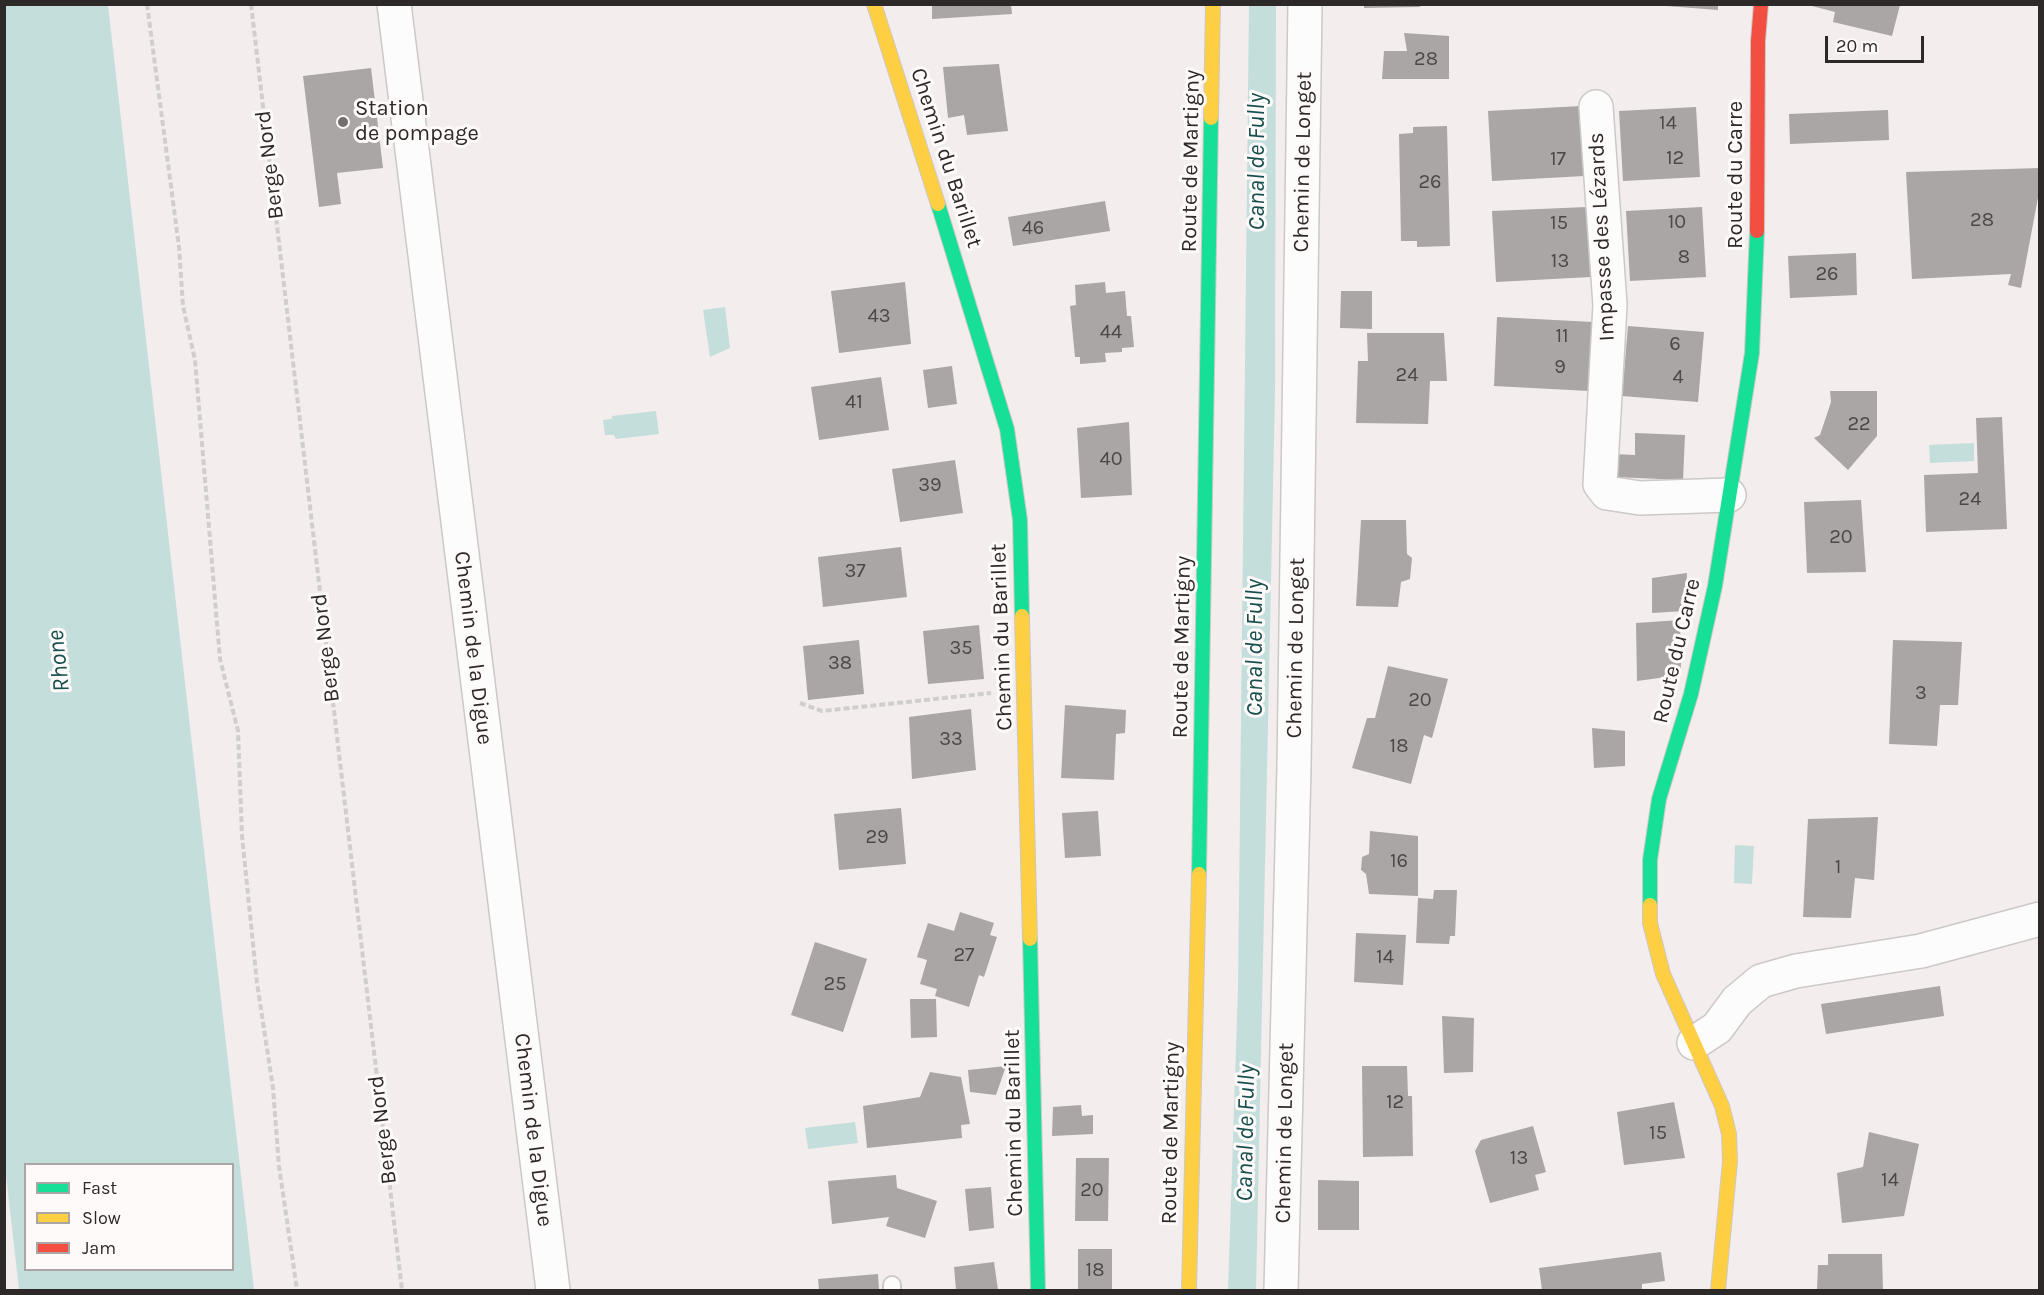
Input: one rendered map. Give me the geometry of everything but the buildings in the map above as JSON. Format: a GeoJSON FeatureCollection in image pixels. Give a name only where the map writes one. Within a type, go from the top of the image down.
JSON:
{"type":"FeatureCollection","features":[{"type":"Feature","properties":{"kind":"street","name":"Chemin de la Digue"},"geometry":{"type":"LineString","coordinates":[[394,4],[553,1290]]}},
{"type":"Feature","properties":{"kind":"street","name":"Chemin du Barillet"},"geometry":{"type":"LineString","coordinates":[[874,4],[979,328],[1007,429],[1021,530],[1038,1290]]}},
{"type":"Feature","properties":{"kind":"street","name":"Route de Martigny"},"geometry":{"type":"LineString","coordinates":[[1189,1290],[1204,614],[1213,4]]}},
{"type":"Feature","properties":{"kind":"street","name":"Chemin de Longet"},"geometry":{"type":"LineString","coordinates":[[1281,1290],[1294,767],[1305,4]]}},
{"type":"Feature","properties":{"kind":"street","name":"Route du Carre"},"geometry":{"type":"LineString","coordinates":[[1718,1290],[1730,1161],[1729,1134],[1722,1106],[1663,974],[1650,924],[1650,860],[1659,798],[1692,694],[1715,586],[1752,353],[1756,278],[1758,41],[1761,4]]}},
{"type":"Feature","properties":{"kind":"street","name":"Impasse des Lézards"},"geometry":{"type":"LineString","coordinates":[[1596,107],[1610,305],[1600,484],[1607,493],[1640,498],[1729,495]]}},
{"type":"Feature","properties":{"kind":"street"},"geometry":{"type":"LineString","coordinates":[[1694,1043],[1717,1028],[1737,1001],[1761,981],[1796,971],[1921,951],[2040,919]]}},
{"type":"Feature","properties":{"kind":"path"},"geometry":{"type":"LineString","coordinates":[[147,4],[179,247],[183,306],[195,360],[220,659],[238,731],[242,836],[297,1290]]}},
{"type":"Feature","properties":{"kind":"path","name":"Berge Nord"},"geometry":{"type":"LineString","coordinates":[[251,4],[402,1290]]}},
{"type":"Feature","properties":{"kind":"path"},"geometry":{"type":"LineString","coordinates":[[800,703],[822,711],[1025,691]]}},
{"type":"Feature","properties":{"kind":"water","name":"Rhone"},"geometry":{"type":"Polygon","coordinates":[[[4,5],[108,5],[254,1290],[19,1290],[4,1157],[4,5]]]}},
{"type":"Feature","properties":{"kind":"water","name":"Canal de Fully"},"geometry":{"type":"Polygon","coordinates":[[[1249,5],[1276,5],[1275,392],[1256,1290],[1228,1290],[1238,988],[1249,5]]]}},
{"type":"Feature","properties":{"kind":"water"},"geometry":{"type":"Polygon","coordinates":[[[725,307],[730,348],[710,357],[703,310],[725,307]]]}},
{"type":"Feature","properties":{"kind":"water"},"geometry":{"type":"Polygon","coordinates":[[[656,411],[659,434],[616,439],[614,435],[605,435],[603,420],[612,419],[612,416],[656,411]]]}},
{"type":"Feature","properties":{"kind":"water"},"geometry":{"type":"Polygon","coordinates":[[[1974,443],[1974,461],[1930,463],[1929,445],[1974,443]]]}},
{"type":"Feature","properties":{"kind":"water"},"geometry":{"type":"Polygon","coordinates":[[[1735,845],[1754,846],[1752,884],[1734,883],[1735,845]]]}},
{"type":"Feature","properties":{"kind":"water"},"geometry":{"type":"Polygon","coordinates":[[[855,1122],[858,1143],[808,1149],[805,1128],[855,1122]]]}},
{"type":"Feature","properties":{"kind":"traffic: fast"},"geometry":{"type":"LineString","coordinates":[[1199,874],[1211,118]]}},
{"type":"Feature","properties":{"kind":"traffic: fast"},"geometry":{"type":"LineString","coordinates":[[938,204],[1007,429],[1020,520],[1022,616]]}},
{"type":"Feature","properties":{"kind":"traffic: fast"},"geometry":{"type":"LineString","coordinates":[[1650,905],[1650,860],[1659,799],[1691,694],[1715,586],[1752,353],[1757,231]]}},
{"type":"Feature","properties":{"kind":"traffic: fast"},"geometry":{"type":"LineString","coordinates":[[1030,939],[1038,1290]]}},
{"type":"Feature","properties":{"kind":"traffic: slow"},"geometry":{"type":"LineString","coordinates":[[874,4],[938,204]]}},
{"type":"Feature","properties":{"kind":"traffic: slow"},"geometry":{"type":"LineString","coordinates":[[1211,118],[1213,4]]}},
{"type":"Feature","properties":{"kind":"traffic: slow"},"geometry":{"type":"LineString","coordinates":[[1022,616],[1030,939]]}},
{"type":"Feature","properties":{"kind":"traffic: slow"},"geometry":{"type":"LineString","coordinates":[[1189,1290],[1199,874]]}},
{"type":"Feature","properties":{"kind":"traffic: slow"},"geometry":{"type":"LineString","coordinates":[[1650,905],[1650,923],[1663,974],[1722,1106],[1729,1134],[1730,1161],[1718,1290]]}},
{"type":"Feature","properties":{"kind":"traffic: jam"},"geometry":{"type":"LineString","coordinates":[[1757,231],[1758,41],[1761,4]]}},
{"type":"Feature","properties":{"kind":"place","name":"Station de pompage"},"geometry":{"type":"Point","coordinates":[343,122]}}]}
